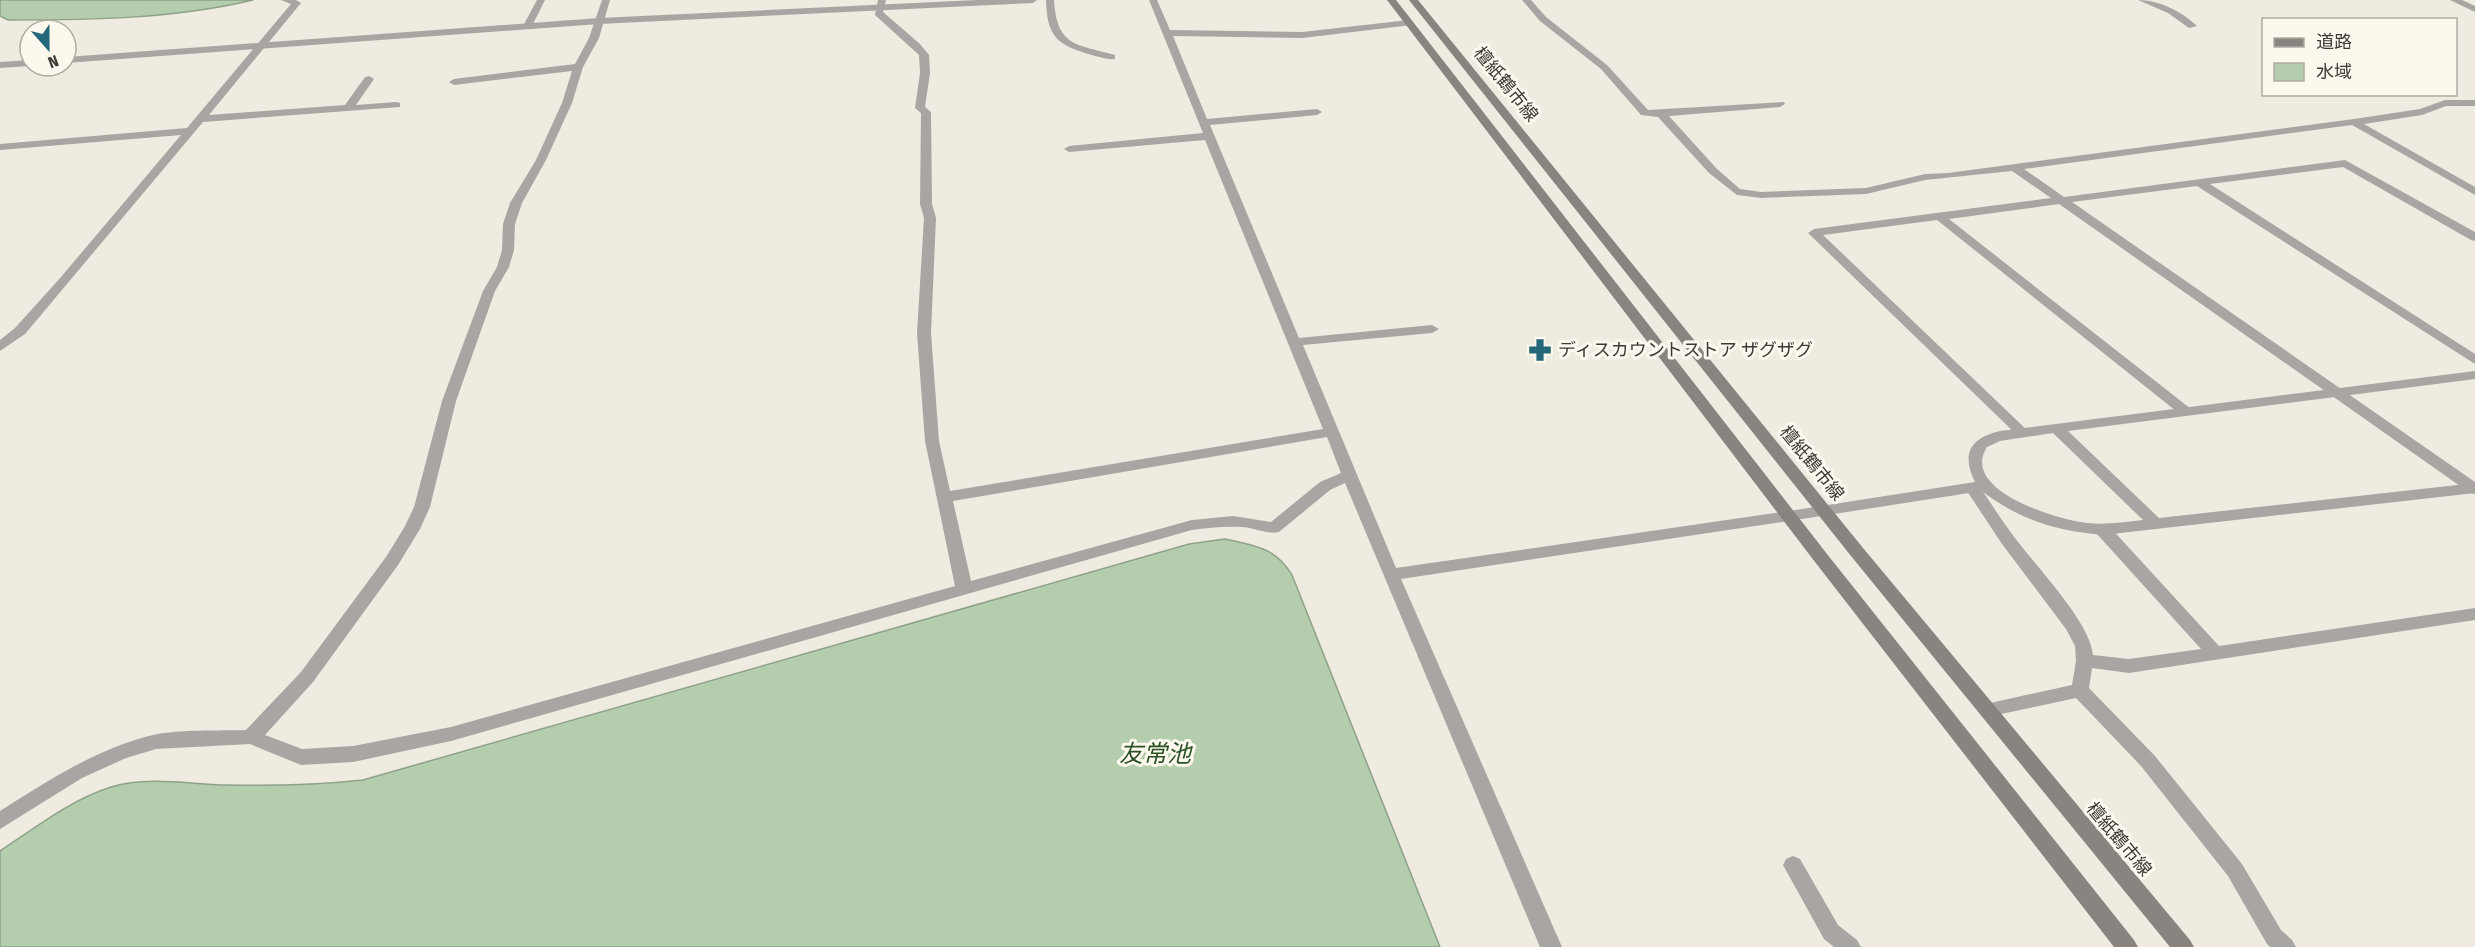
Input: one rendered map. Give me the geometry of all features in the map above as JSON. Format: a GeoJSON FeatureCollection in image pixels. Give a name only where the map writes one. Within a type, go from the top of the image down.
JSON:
{"type":"FeatureCollection","features":[{"type":"Feature","properties":{"kind":"main road"},"geometry":{"type":"LineString","coordinates":[[1391,0],[1789,516],[2127,947]]}},
{"type":"Feature","properties":{"kind":"main road","name":"檀紙鶴市線"},"geometry":{"type":"LineString","coordinates":[[1413,0],[1987,710],[2183,947]]}},
{"type":"Feature","properties":{"kind":"street"},"geometry":{"type":"LineString","coordinates":[[0,347],[20,331],[65,280],[297,3],[285,0]]}},
{"type":"Feature","properties":{"kind":"street"},"geometry":{"type":"LineString","coordinates":[[528,26],[541,0]]}},
{"type":"Feature","properties":{"kind":"street"},"geometry":{"type":"LineString","coordinates":[[251,737],[307,676],[392,561],[412,529],[422,507],[449,401],[489,291],[508,250],[508,224],[516,203],[541,160],[567,102],[578,67],[594,38],[606,0]]}},
{"type":"Feature","properties":{"kind":"street"},"geometry":{"type":"LineString","coordinates":[[78,59],[599,21],[881,4],[1033,0]]}},
{"type":"Feature","properties":{"kind":"street"},"geometry":{"type":"LineString","coordinates":[[1050,0],[1050,16],[1055,33],[1063,43],[1112,57]]}},
{"type":"Feature","properties":{"kind":"street"},"geometry":{"type":"LineString","coordinates":[[1153,0],[1391,575],[1551,947]]}},
{"type":"Feature","properties":{"kind":"street"},"geometry":{"type":"LineString","coordinates":[[1526,0],[1543,19],[1604,67],[1646,113],[1661,114],[1780,104]]}},
{"type":"Feature","properties":{"kind":"street"},"geometry":{"type":"LineString","coordinates":[[2142,0],[2170,11],[2192,26]]}},
{"type":"Feature","properties":{"kind":"street"},"geometry":{"type":"LineString","coordinates":[[2454,0],[2475,9]]}},
{"type":"Feature","properties":{"kind":"street"},"geometry":{"type":"LineString","coordinates":[[881,4],[878,13],[920,48],[925,57],[920,108],[926,112],[926,204],[930,218],[924,333],[932,441],[964,589]]}},
{"type":"Feature","properties":{"kind":"street"},"geometry":{"type":"LineString","coordinates":[[1167,33],[1302,35],[1408,23]]}},
{"type":"Feature","properties":{"kind":"street"},"geometry":{"type":"LineString","coordinates":[[0,65],[18,64]]}},
{"type":"Feature","properties":{"kind":"street"},"geometry":{"type":"LineString","coordinates":[[454,82],[578,67]]}},
{"type":"Feature","properties":{"kind":"street"},"geometry":{"type":"LineString","coordinates":[[348,109],[369,79]]}},
{"type":"Feature","properties":{"kind":"street"},"geometry":{"type":"LineString","coordinates":[[1661,114],[1713,171],[1737,192],[1761,195],[1866,191],[1925,177],[1948,176],[2354,122],[2422,112],[2445,103],[2475,103]]}},
{"type":"Feature","properties":{"kind":"street"},"geometry":{"type":"LineString","coordinates":[[198,119],[396,105]]}},
{"type":"Feature","properties":{"kind":"street"},"geometry":{"type":"LineString","coordinates":[[1069,149],[1317,112]]}},
{"type":"Feature","properties":{"kind":"street"},"geometry":{"type":"LineString","coordinates":[[2354,122],[2475,192]]}},
{"type":"Feature","properties":{"kind":"street"},"geometry":{"type":"LineString","coordinates":[[0,147],[188,131]]}},
{"type":"Feature","properties":{"kind":"street"},"geometry":{"type":"LineString","coordinates":[[2022,432],[1814,233],[2345,163],[2475,237]]}},
{"type":"Feature","properties":{"kind":"street"},"geometry":{"type":"LineString","coordinates":[[2014,167],[2475,488]]}},
{"type":"Feature","properties":{"kind":"street"},"geometry":{"type":"LineString","coordinates":[[2199,182],[2475,360]]}},
{"type":"Feature","properties":{"kind":"street"},"geometry":{"type":"LineString","coordinates":[[1940,217],[2186,412]]}},
{"type":"Feature","properties":{"kind":"street"},"geometry":{"type":"LineString","coordinates":[[1295,342],[1432,329]]}},
{"type":"Feature","properties":{"kind":"street"},"geometry":{"type":"LineString","coordinates":[[2080,690],[2085,661],[2084,646],[2073,625],[2008,540],[1979,487],[1975,461],[1978,450],[1987,440],[2022,432],[2339,394],[2475,375]]}},
{"type":"Feature","properties":{"kind":"street"},"geometry":{"type":"LineString","coordinates":[[2057,429],[2157,525]]}},
{"type":"Feature","properties":{"kind":"street"},"geometry":{"type":"LineString","coordinates":[[944,497],[1332,432]]}},
{"type":"Feature","properties":{"kind":"street"},"geometry":{"type":"LineString","coordinates":[[0,821],[75,772],[121,752],[156,742],[251,737],[301,757],[353,754],[386,747],[462,730],[1192,525],[1217,521],[1246,521],[1273,528],[1325,486],[1350,475]]}},
{"type":"Feature","properties":{"kind":"street"},"geometry":{"type":"LineString","coordinates":[[1391,575],[1979,487],[2035,519],[2073,528],[2103,530],[2475,488]]}},
{"type":"Feature","properties":{"kind":"street"},"geometry":{"type":"LineString","coordinates":[[2103,530],[2215,653]]}},
{"type":"Feature","properties":{"kind":"street"},"geometry":{"type":"LineString","coordinates":[[2085,661],[2129,666],[2475,615]]}},
{"type":"Feature","properties":{"kind":"street"},"geometry":{"type":"LineString","coordinates":[[1987,710],[2080,690]]}},
{"type":"Feature","properties":{"kind":"street"},"geometry":{"type":"LineString","coordinates":[[2080,690],[2148,761],[2235,870],[2274,937],[2285,947]]}},
{"type":"Feature","properties":{"kind":"street"},"geometry":{"type":"LineString","coordinates":[[1793,865],[1831,932],[1850,947]]}},
{"type":"Feature","properties":{"kind":"water"},"geometry":{"type":"Polygon","coordinates":[[[0,0],[253,0],[162,15],[100,19],[18,18],[18,20],[8,20],[0,16],[0,0]]]}},
{"type":"Feature","properties":{"kind":"water","name":"友常池"},"geometry":{"type":"Polygon","coordinates":[[[1225,539],[1255,546],[1271,553],[1292,575],[1440,947],[0,947],[0,851],[67,807],[111,787],[154,781],[260,785],[363,780],[1189,544],[1225,539]]]}},
{"type":"Feature","properties":{"kind":"place","name":"ディスカウントストア ザグザグ"},"geometry":{"type":"Point","coordinates":[1540,350]}}]}
